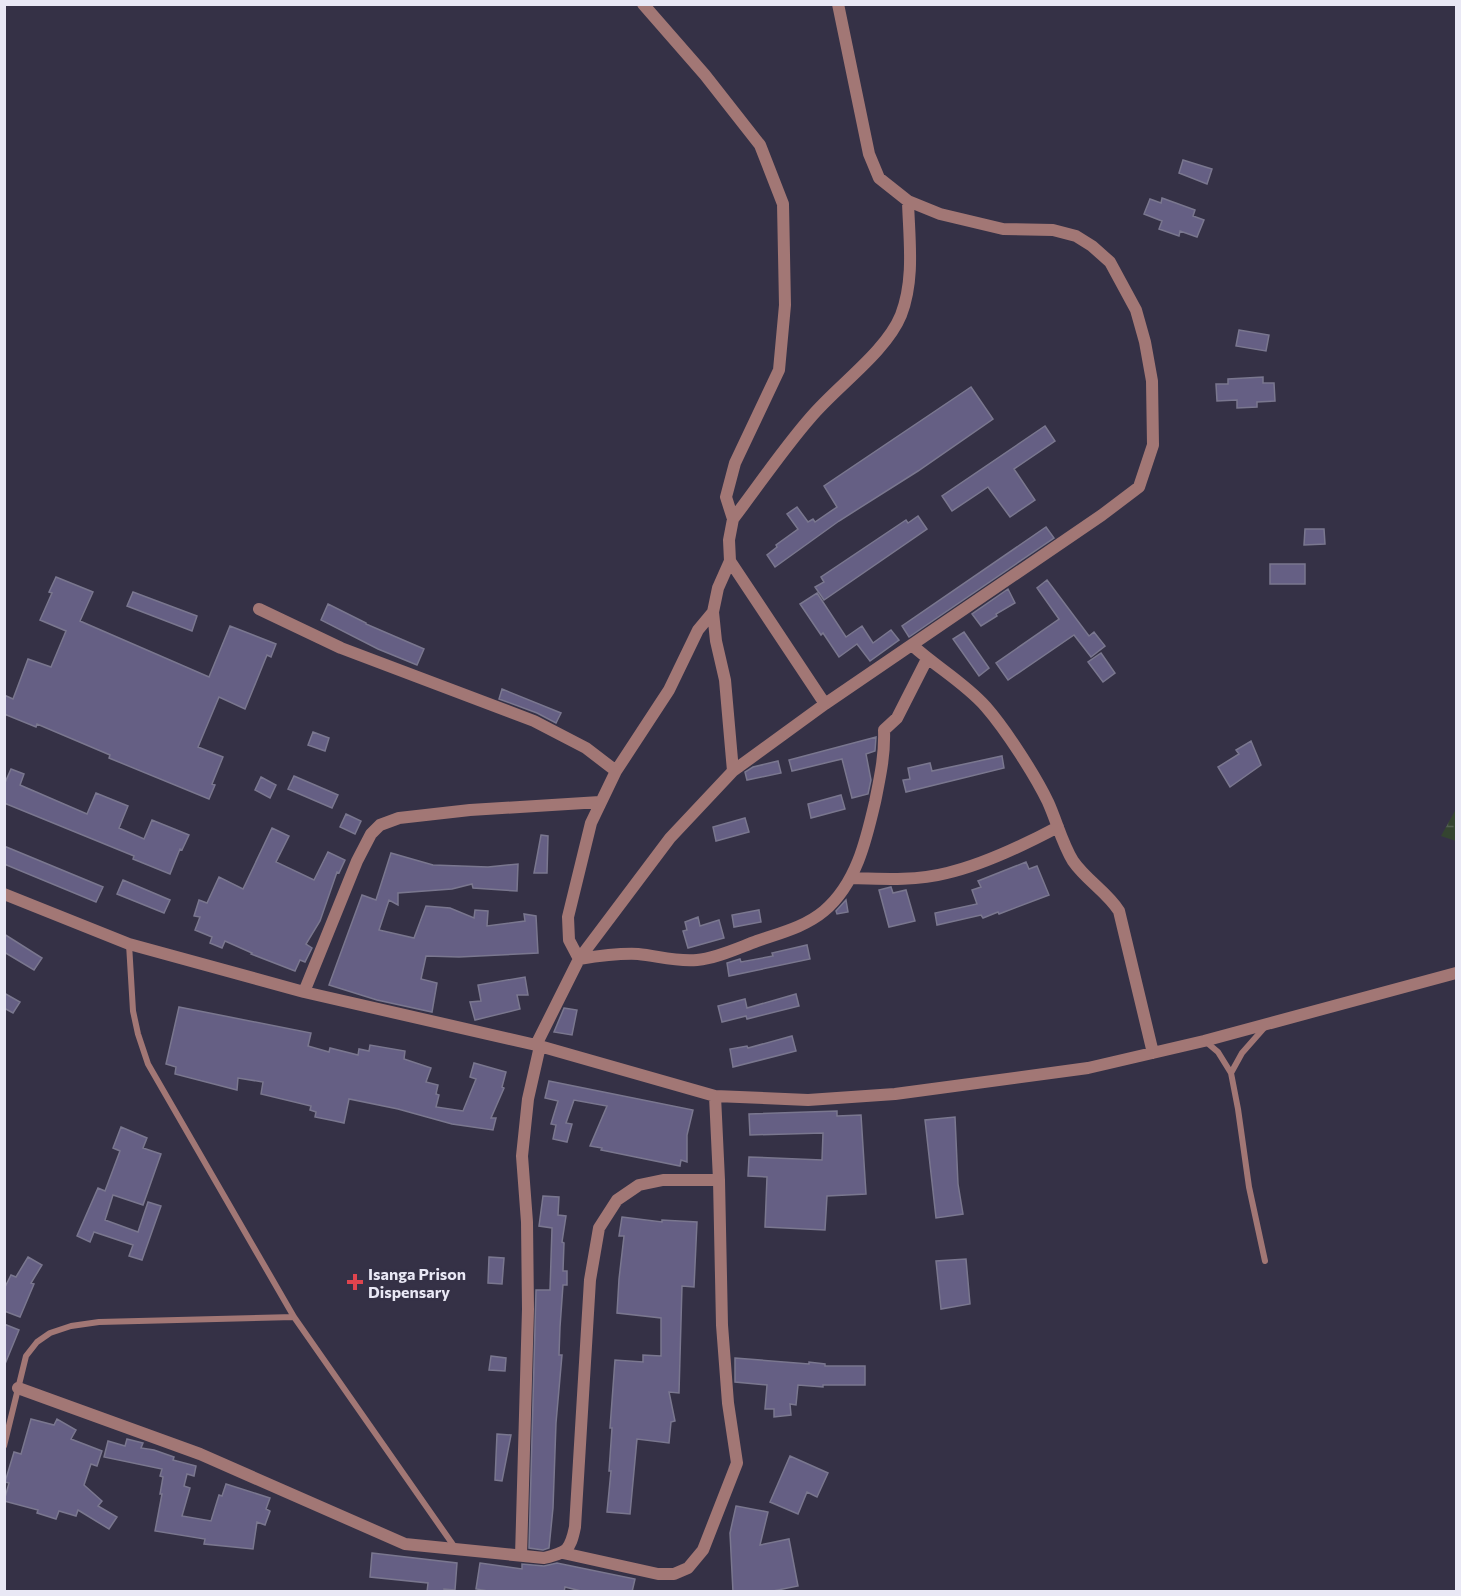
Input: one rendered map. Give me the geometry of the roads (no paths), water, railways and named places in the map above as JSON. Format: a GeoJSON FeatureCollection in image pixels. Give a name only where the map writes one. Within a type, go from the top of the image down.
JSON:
{"type":"FeatureCollection","features":[{"type":"Feature","properties":{"kind":"street"},"geometry":{"type":"LineString","coordinates":[[643,4],[705,75],[760,145],[783,204],[784,305],[779,370],[735,463],[726,497],[733,519]]}},
{"type":"Feature","properties":{"kind":"street"},"geometry":{"type":"LineString","coordinates":[[521,1556],[528,1309],[527,1222],[522,1156],[528,1099],[538,1046],[579,959],[670,838],[733,771],[825,704],[1102,515],[1139,487],[1153,446],[1152,381],[1145,342],[1136,310],[1110,262],[1076,236],[1053,230],[1003,229],[940,214],[908,201],[879,178],[869,154],[838,4]]}},
{"type":"Feature","properties":{"kind":"street"},"geometry":{"type":"LineString","coordinates":[[733,771],[725,680],[716,641],[713,612],[718,588],[730,561],[729,540],[733,519],[811,417],[884,342],[900,316],[908,292],[910,272],[908,201]]}},
{"type":"Feature","properties":{"kind":"street"},"geometry":{"type":"LineString","coordinates":[[730,561],[825,704]]}},
{"type":"Feature","properties":{"kind":"street"},"geometry":{"type":"LineString","coordinates":[[259,609],[341,648],[534,721],[586,748],[616,771]]}},
{"type":"Feature","properties":{"kind":"street"},"geometry":{"type":"LineString","coordinates":[[579,959],[569,940],[567,917],[591,823],[616,771],[669,690],[698,630],[713,612]]}},
{"type":"Feature","properties":{"kind":"street"},"geometry":{"type":"LineString","coordinates":[[912,645],[967,688],[986,707],[1035,780],[1047,802],[1065,848],[1079,869],[1113,901],[1119,911],[1153,1053]]}},
{"type":"Feature","properties":{"kind":"street"},"geometry":{"type":"LineString","coordinates":[[579,959],[635,954],[676,960],[715,957],[809,922],[825,911],[850,878],[869,831],[885,750],[884,730],[897,717],[927,659]]}},
{"type":"Feature","properties":{"kind":"street"},"geometry":{"type":"LineString","coordinates":[[304,992],[357,861],[371,834],[380,825],[399,818],[470,810],[600,802]]}},
{"type":"Feature","properties":{"kind":"street"},"geometry":{"type":"LineString","coordinates":[[850,878],[889,879],[946,874],[1035,839],[1058,827]]}},
{"type":"Feature","properties":{"kind":"street"},"geometry":{"type":"LineString","coordinates":[[4,894],[129,944],[304,992],[538,1046],[715,1096],[808,1100],[895,1094],[1088,1068],[1204,1041],[1456,973]]}},
{"type":"Feature","properties":{"kind":"street"},"geometry":{"type":"LineString","coordinates":[[563,1553],[658,1574],[674,1574],[688,1568],[703,1550],[737,1463],[728,1403],[722,1324],[715,1096]]}},
{"type":"Feature","properties":{"kind":"street"},"geometry":{"type":"LineString","coordinates":[[18,1388],[200,1454],[405,1544],[544,1558],[563,1553],[571,1546],[575,1527],[590,1280],[599,1228],[617,1200],[639,1185],[663,1180],[719,1180]]}},
{"type":"Feature","properties":{"kind":"lane"},"geometry":{"type":"LineString","coordinates":[[129,944],[133,1011],[148,1064],[294,1317],[456,1550]]}},
{"type":"Feature","properties":{"kind":"lane"},"geometry":{"type":"LineString","coordinates":[[1231,1074],[1242,1053],[1268,1024]]}},
{"type":"Feature","properties":{"kind":"lane"},"geometry":{"type":"LineString","coordinates":[[1204,1041],[1218,1052],[1231,1074],[1239,1109],[1249,1187],[1265,1261]]}},
{"type":"Feature","properties":{"kind":"lane"},"geometry":{"type":"LineString","coordinates":[[4,1446],[26,1356],[37,1342],[50,1333],[71,1326],[110,1322],[294,1317]]}},
{"type":"Feature","properties":{"kind":"place","name":"Isanga Prison Dispensary"},"geometry":{"type":"Point","coordinates":[355,1282]}}]}
